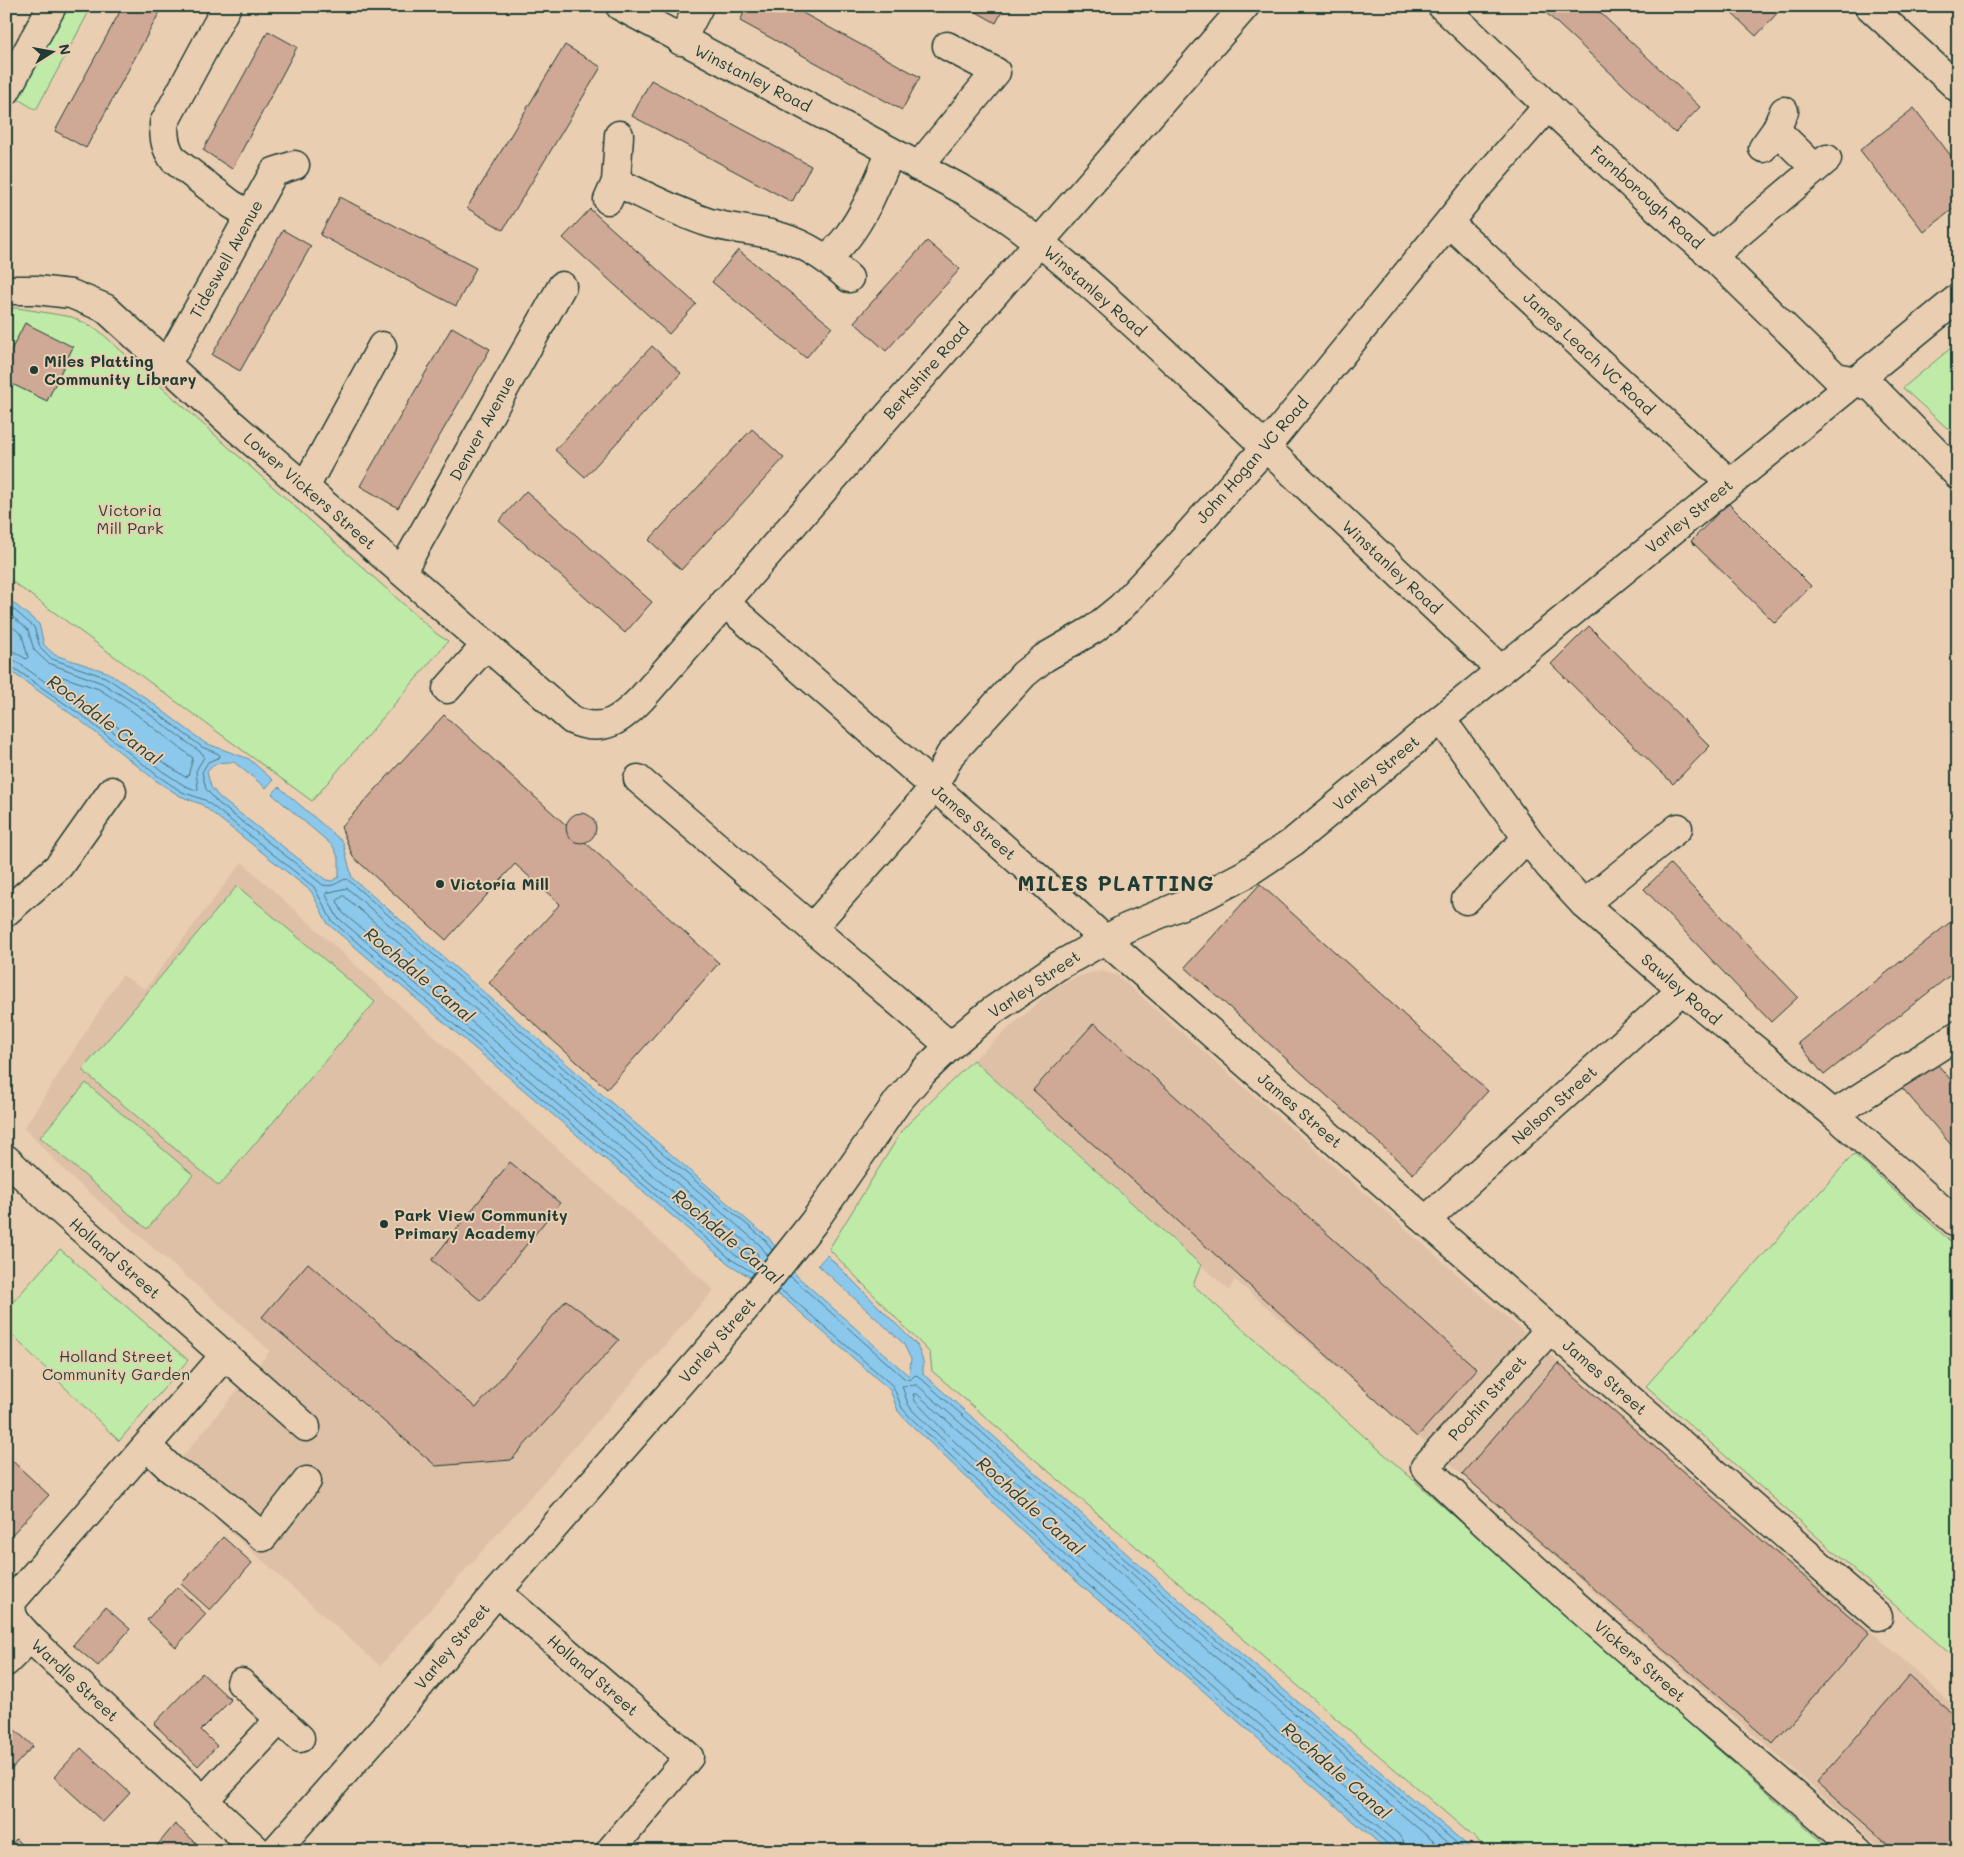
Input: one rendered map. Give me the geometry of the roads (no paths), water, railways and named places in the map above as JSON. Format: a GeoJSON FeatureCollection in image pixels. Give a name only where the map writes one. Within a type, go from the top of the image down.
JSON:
{"type":"FeatureCollection","features":[{"type":"Feature","properties":{"kind":"street"},"geometry":{"type":"LineString","coordinates":[[6,91],[16,48],[52,6]]}},
{"type":"Feature","properties":{"kind":"street"},"geometry":{"type":"LineString","coordinates":[[227,6],[164,123],[164,140],[167,151],[174,160],[231,204],[250,215]]}},
{"type":"Feature","properties":{"kind":"street","name":"Winstanley Road"},"geometry":{"type":"LineString","coordinates":[[620,6],[978,199],[1039,242],[1140,330],[1501,670]]}},
{"type":"Feature","properties":{"kind":"street"},"geometry":{"type":"LineString","coordinates":[[681,40],[699,6]]}},
{"type":"Feature","properties":{"kind":"street","name":"Berkshire Road"},"geometry":{"type":"LineString","coordinates":[[599,727],[613,722],[630,710],[1245,6]]}},
{"type":"Feature","properties":{"kind":"street","name":"Farnborough Road"},"geometry":{"type":"LineString","coordinates":[[1442,6],[1642,195],[1712,256],[1836,377],[1855,381],[1873,388],[1958,475]]}},
{"type":"Feature","properties":{"kind":"street"},"geometry":{"type":"LineString","coordinates":[[1869,6],[1958,88]]}},
{"type":"Feature","properties":{"kind":"street"},"geometry":{"type":"LineString","coordinates":[[918,167],[996,72],[947,46]]}},
{"type":"Feature","properties":{"kind":"street","name":"John Hogan VC Road"},"geometry":{"type":"LineString","coordinates":[[812,928],[894,836],[934,787],[950,755],[1024,674],[1044,658],[1094,629],[1121,607],[1266,447],[1449,223],[1548,106]]}},
{"type":"Feature","properties":{"kind":"street"},"geometry":{"type":"LineString","coordinates":[[1712,256],[1821,163],[1774,130]]}},
{"type":"Feature","properties":{"kind":"street"},"geometry":{"type":"LineString","coordinates":[[619,134],[612,191],[712,223],[789,240],[808,248],[826,259],[849,278]]}},
{"type":"Feature","properties":{"kind":"street"},"geometry":{"type":"LineString","coordinates":[[826,259],[848,236],[858,222],[891,152]]}},
{"type":"Feature","properties":{"kind":"street","name":"Tideswell Avenue"},"geometry":{"type":"LineString","coordinates":[[165,364],[177,347],[274,172],[295,165]]}},
{"type":"Feature","properties":{"kind":"street","name":"James Leach VC Road"},"geometry":{"type":"LineString","coordinates":[[1449,223],[1730,483]]}},
{"type":"Feature","properties":{"kind":"street","name":"Denver Avenue"},"geometry":{"type":"LineString","coordinates":[[402,571],[562,286]]}},
{"type":"Feature","properties":{"kind":"street","name":"Lower Vickers Street"},"geometry":{"type":"LineString","coordinates":[[6,290],[36,290],[71,294],[105,308],[165,364],[572,720],[584,726],[599,727]]}},
{"type":"Feature","properties":{"kind":"street","name":"Varley Street"},"geometry":{"type":"LineString","coordinates":[[275,1851],[400,1709],[497,1592],[747,1306],[796,1246],[845,1179],[886,1116],[923,1072],[950,1046],[992,1011],[1022,990],[1104,939],[1206,895],[1268,859],[1293,842],[1958,298]]}},
{"type":"Feature","properties":{"kind":"street"},"geometry":{"type":"LineString","coordinates":[[305,487],[382,346]]}},
{"type":"Feature","properties":{"kind":"street","name":"James Street"},"geometry":{"type":"LineString","coordinates":[[724,602],[1038,878],[1104,939],[1878,1616]]}},
{"type":"Feature","properties":{"kind":"street"},"geometry":{"type":"LineString","coordinates":[[447,689],[486,645]]}},
{"type":"Feature","properties":{"kind":"street","name":"Sawley Road"},"geometry":{"type":"LineString","coordinates":[[1441,719],[1527,838],[1584,904],[1682,990],[1834,1114],[1958,1224]]}},
{"type":"Feature","properties":{"kind":"street"},"geometry":{"type":"LineString","coordinates":[[638,779],[950,1046]]}},
{"type":"Feature","properties":{"kind":"street"},"geometry":{"type":"LineString","coordinates":[[6,912],[58,866],[112,790]]}},
{"type":"Feature","properties":{"kind":"street"},"geometry":{"type":"LineString","coordinates":[[1584,904],[1678,828]]}},
{"type":"Feature","properties":{"kind":"street"},"geometry":{"type":"LineString","coordinates":[[1466,900],[1527,838]]}},
{"type":"Feature","properties":{"kind":"street","name":"Nelson Street"},"geometry":{"type":"LineString","coordinates":[[1426,1220],[1682,990]]}},
{"type":"Feature","properties":{"kind":"street"},"geometry":{"type":"LineString","coordinates":[[1834,1114],[1958,1035]]}},
{"type":"Feature","properties":{"kind":"street","name":"Holland Street"},"geometry":{"type":"LineString","coordinates":[[6,1159],[48,1199],[306,1427]]}},
{"type":"Feature","properties":{"kind":"street","name":"Pochin Street"},"geometry":{"type":"LineString","coordinates":[[1425,1468],[1550,1329]]}},
{"type":"Feature","properties":{"kind":"street","name":"Wardle Street"},"geometry":{"type":"LineString","coordinates":[[225,1355],[148,1447],[12,1601],[10,1612],[14,1620],[30,1638],[258,1851]]}},
{"type":"Feature","properties":{"kind":"street"},"geometry":{"type":"LineString","coordinates":[[148,1447],[172,1470],[211,1493],[263,1537],[307,1481]]}},
{"type":"Feature","properties":{"kind":"street","name":"Vickers Street"},"geometry":{"type":"LineString","coordinates":[[1425,1468],[1573,1604],[1859,1851]]}},
{"type":"Feature","properties":{"kind":"street","name":"Holland Street"},"geometry":{"type":"LineString","coordinates":[[497,1592],[689,1757],[610,1851]]}},
{"type":"Feature","properties":{"kind":"street"},"geometry":{"type":"LineString","coordinates":[[6,1662],[30,1638]]}},
{"type":"Feature","properties":{"kind":"street"},"geometry":{"type":"LineString","coordinates":[[241,1683],[300,1738]]}},
{"type":"Feature","properties":{"kind":"street"},"geometry":{"type":"LineString","coordinates":[[203,1801],[280,1719]]}},
{"type":"Feature","properties":{"kind":"water","name":"Rochdale Canal"},"geometry":{"type":"Polygon","coordinates":[[[6,597],[39,624],[44,645],[55,655],[107,672],[143,696],[205,743],[249,759],[273,780],[266,788],[234,762],[219,763],[212,766],[207,772],[211,787],[220,798],[326,880],[332,881],[339,877],[339,859],[333,846],[272,794],[279,787],[343,842],[352,878],[768,1237],[797,1276],[909,1376],[911,1359],[903,1343],[818,1265],[827,1255],[917,1345],[923,1361],[923,1374],[1219,1635],[1474,1851],[1388,1851],[1068,1574],[905,1419],[898,1411],[890,1390],[785,1299],[729,1264],[328,924],[311,891],[201,804],[180,796],[155,780],[81,721],[6,668],[6,597]]]}},
{"type":"Feature","properties":{"kind":"place","name":"Miles Platting Community Library"},"geometry":{"type":"Point","coordinates":[34,370]}},
{"type":"Feature","properties":{"kind":"place","name":"Victoria Mill"},"geometry":{"type":"Point","coordinates":[440,884]}},
{"type":"Feature","properties":{"kind":"place","name":"Park View Community Primary Academy"},"geometry":{"type":"Point","coordinates":[384,1224]}},
{"type":"Feature","properties":{"kind":"district","name":"MILES PLATTING"},"geometry":{"type":"Point","coordinates":[1116,884]}},
{"type":"Feature","properties":{"kind":"park label","name":"Victoria Mill Park"},"geometry":{"type":"Point","coordinates":[130,519]}},
{"type":"Feature","properties":{"kind":"park label","name":"Holland Street Community Garden"},"geometry":{"type":"Point","coordinates":[116,1365]}}]}
